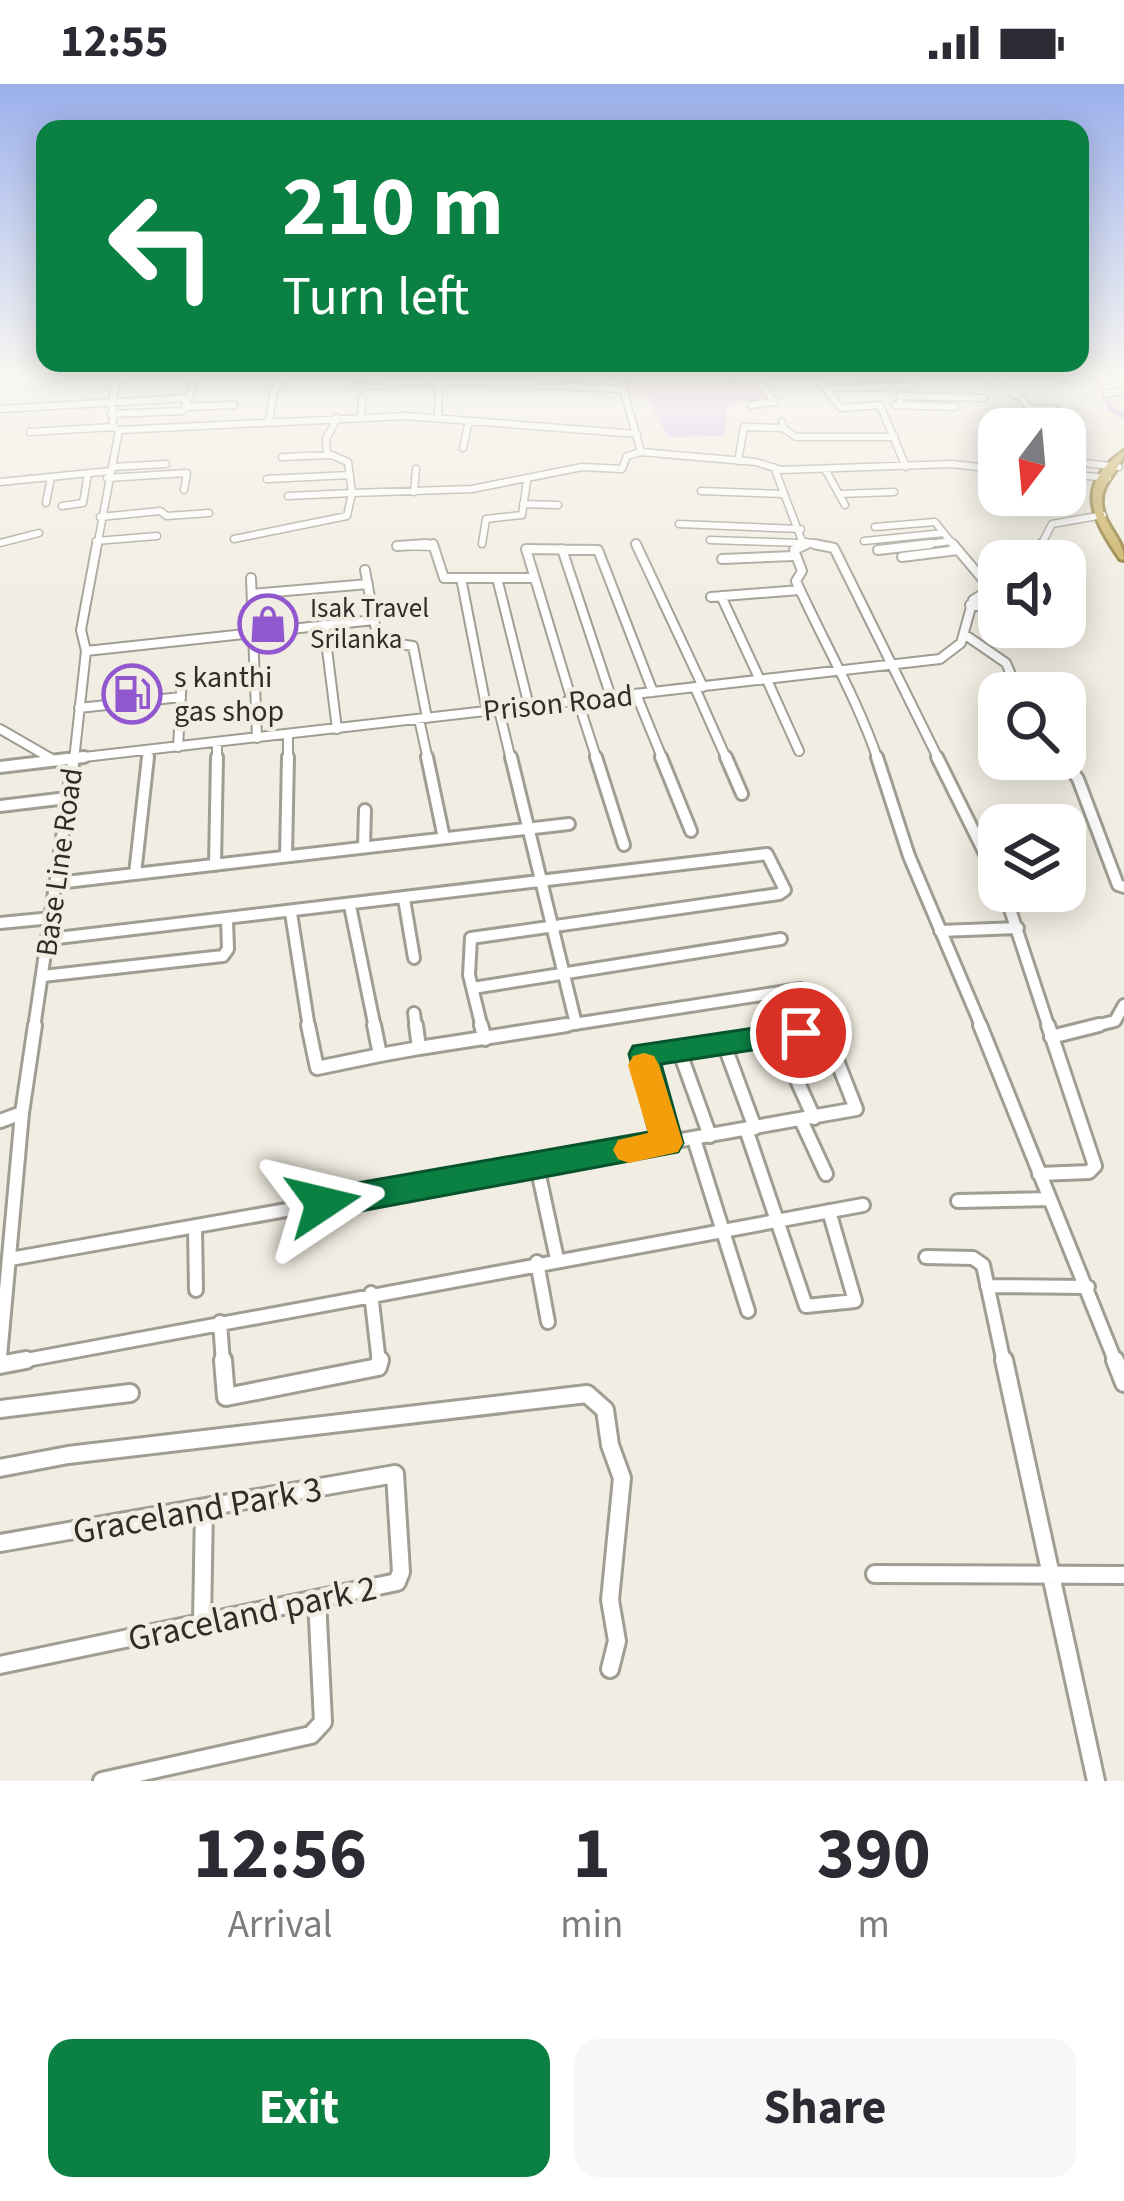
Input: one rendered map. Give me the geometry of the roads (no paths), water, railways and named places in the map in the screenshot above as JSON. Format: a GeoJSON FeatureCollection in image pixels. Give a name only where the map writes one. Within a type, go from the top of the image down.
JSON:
{"type":"FeatureCollection","features":[{"type":"Feature","properties":{"kind":"highway"},"geometry":{"type":"LineString","coordinates":[[1115,467],[1101,493],[1101,515],[1124,553]]}},
{"type":"Feature","properties":{"kind":"street","name":"Base Line Road"},"geometry":{"type":"LineString","coordinates":[[0,1355],[22,1113],[80,708],[86,651],[81,630],[113,453]]}},
{"type":"Feature","properties":{"kind":"street"},"geometry":{"type":"LineString","coordinates":[[288,496],[414,492],[527,481],[582,467],[622,469],[627,456],[637,453]]}},
{"type":"Feature","properties":{"kind":"street"},"geometry":{"type":"LineString","coordinates":[[654,453],[775,467],[978,467]]}},
{"type":"Feature","properties":{"kind":"street"},"geometry":{"type":"LineString","coordinates":[[738,461],[740,453]]}},
{"type":"Feature","properties":{"kind":"street"},"geometry":{"type":"LineString","coordinates":[[901,453],[906,467]]}},
{"type":"Feature","properties":{"kind":"street"},"geometry":{"type":"LineString","coordinates":[[234,538],[347,516],[352,493],[346,459],[282,457]]}},
{"type":"Feature","properties":{"kind":"street"},"geometry":{"type":"LineString","coordinates":[[110,472],[166,464]]}},
{"type":"Feature","properties":{"kind":"street"},"geometry":{"type":"LineString","coordinates":[[775,467],[806,543]]}},
{"type":"Feature","properties":{"kind":"street"},"geometry":{"type":"LineString","coordinates":[[414,492],[416,469]]}},
{"type":"Feature","properties":{"kind":"street"},"geometry":{"type":"LineString","coordinates":[[825,469],[844,505]]}},
{"type":"Feature","properties":{"kind":"street"},"geometry":{"type":"LineString","coordinates":[[62,506],[82,504],[88,473]]}},
{"type":"Feature","properties":{"kind":"street"},"geometry":{"type":"LineString","coordinates":[[0,482],[88,473],[187,473],[184,490]]}},
{"type":"Feature","properties":{"kind":"street"},"geometry":{"type":"LineString","coordinates":[[267,479],[350,475]]}},
{"type":"Feature","properties":{"kind":"street"},"geometry":{"type":"LineString","coordinates":[[46,503],[51,477]]}},
{"type":"Feature","properties":{"kind":"street"},"geometry":{"type":"LineString","coordinates":[[482,544],[486,519],[522,515],[527,481]]}},
{"type":"Feature","properties":{"kind":"street"},"geometry":{"type":"LineString","coordinates":[[701,491],[783,494]]}},
{"type":"Feature","properties":{"kind":"street"},"geometry":{"type":"LineString","coordinates":[[839,494],[894,492]]}},
{"type":"Feature","properties":{"kind":"street"},"geometry":{"type":"LineString","coordinates":[[523,504],[558,505]]}},
{"type":"Feature","properties":{"kind":"street"},"geometry":{"type":"LineString","coordinates":[[100,514],[175,506]]}},
{"type":"Feature","properties":{"kind":"street"},"geometry":{"type":"LineString","coordinates":[[100,514],[209,513]]}},
{"type":"Feature","properties":{"kind":"street"},"geometry":{"type":"LineString","coordinates":[[1042,540],[1052,524],[1101,515]]}},
{"type":"Feature","properties":{"kind":"street"},"geometry":{"type":"LineString","coordinates":[[875,527],[928,520],[978,570]]}},
{"type":"Feature","properties":{"kind":"street"},"geometry":{"type":"LineString","coordinates":[[679,524],[801,529]]}},
{"type":"Feature","properties":{"kind":"street"},"geometry":{"type":"LineString","coordinates":[[0,543],[39,533]]}},
{"type":"Feature","properties":{"kind":"street"},"geometry":{"type":"LineString","coordinates":[[96,541],[158,536]]}},
{"type":"Feature","properties":{"kind":"street"},"geometry":{"type":"LineString","coordinates":[[864,541],[948,537]]}},
{"type":"Feature","properties":{"kind":"street"},"geometry":{"type":"LineString","coordinates":[[878,550],[948,537]]}},
{"type":"Feature","properties":{"kind":"street"},"geometry":{"type":"LineString","coordinates":[[710,540],[824,542],[834,548],[978,837]]}},
{"type":"Feature","properties":{"kind":"street"},"geometry":{"type":"LineString","coordinates":[[398,546],[433,543],[440,576],[534,578]]}},
{"type":"Feature","properties":{"kind":"street"},"geometry":{"type":"LineString","coordinates":[[806,543],[794,550],[802,571],[796,581],[837,671],[859,704],[895,818],[1124,1383]]}},
{"type":"Feature","properties":{"kind":"street"},"geometry":{"type":"LineString","coordinates":[[636,544],[742,794]]}},
{"type":"Feature","properties":{"kind":"street"},"geometry":{"type":"LineString","coordinates":[[624,844],[526,549],[598,550],[653,692]]}},
{"type":"Feature","properties":{"kind":"street"},"geometry":{"type":"LineString","coordinates":[[562,549],[611,697]]}},
{"type":"Feature","properties":{"kind":"street"},"geometry":{"type":"LineString","coordinates":[[902,557],[958,550]]}},
{"type":"Feature","properties":{"kind":"street"},"geometry":{"type":"LineString","coordinates":[[722,560],[793,556]]}},
{"type":"Feature","properties":{"kind":"street"},"geometry":{"type":"LineString","coordinates":[[365,570],[378,641],[413,646],[444,838]]}},
{"type":"Feature","properties":{"kind":"street"},"geometry":{"type":"LineString","coordinates":[[251,578],[257,738]]}},
{"type":"Feature","properties":{"kind":"street"},"geometry":{"type":"LineString","coordinates":[[461,578],[493,710],[531,828],[576,1024]]}},
{"type":"Feature","properties":{"kind":"street"},"geometry":{"type":"LineString","coordinates":[[497,578],[529,706]]}},
{"type":"Feature","properties":{"kind":"street"},"geometry":{"type":"LineString","coordinates":[[252,595],[368,584]]}},
{"type":"Feature","properties":{"kind":"street"},"geometry":{"type":"LineString","coordinates":[[799,751],[716,597],[800,590]]}},
{"type":"Feature","properties":{"kind":"street"},"geometry":{"type":"LineString","coordinates":[[978,599],[970,605],[964,634],[1006,663],[1010,672]]}},
{"type":"Feature","properties":{"kind":"street"},"geometry":{"type":"LineString","coordinates":[[970,605],[978,606]]}},
{"type":"Feature","properties":{"kind":"street"},"geometry":{"type":"LineString","coordinates":[[86,651],[374,620]]}},
{"type":"Feature","properties":{"kind":"street"},"geometry":{"type":"LineString","coordinates":[[324,625],[337,729]]}},
{"type":"Feature","properties":{"kind":"street","name":"Prison Road"},"geometry":{"type":"LineString","coordinates":[[0,767],[940,659],[953,651],[964,634]]}},
{"type":"Feature","properties":{"kind":"street"},"geometry":{"type":"LineString","coordinates":[[178,747],[182,675]]}},
{"type":"Feature","properties":{"kind":"street"},"geometry":{"type":"LineString","coordinates":[[636,694],[691,831]]}},
{"type":"Feature","properties":{"kind":"street"},"geometry":{"type":"LineString","coordinates":[[80,708],[181,698]]}},
{"type":"Feature","properties":{"kind":"street"},"geometry":{"type":"LineString","coordinates":[[0,729],[55,760]]}},
{"type":"Feature","properties":{"kind":"street"},"geometry":{"type":"LineString","coordinates":[[286,856],[288,734]]}},
{"type":"Feature","properties":{"kind":"street"},"geometry":{"type":"LineString","coordinates":[[215,865],[217,742]]}},
{"type":"Feature","properties":{"kind":"street"},"geometry":{"type":"LineString","coordinates":[[135,874],[149,750]]}},
{"type":"Feature","properties":{"kind":"street"},"geometry":{"type":"LineString","coordinates":[[1079,780],[1118,885],[1124,887]]}},
{"type":"Feature","properties":{"kind":"street"},"geometry":{"type":"LineString","coordinates":[[0,806],[67,798]]}},
{"type":"Feature","properties":{"kind":"street"},"geometry":{"type":"LineString","coordinates":[[364,810],[364,848]]}},
{"type":"Feature","properties":{"kind":"street"},"geometry":{"type":"LineString","coordinates":[[57,883],[569,824]]}},
{"type":"Feature","properties":{"kind":"street"},"geometry":{"type":"LineString","coordinates":[[49,939],[350,906],[761,852],[784,890],[471,938],[467,947],[472,988],[485,1039]]}},
{"type":"Feature","properties":{"kind":"street"},"geometry":{"type":"LineString","coordinates":[[404,899],[414,958]]}},
{"type":"Feature","properties":{"kind":"street"},"geometry":{"type":"LineString","coordinates":[[350,906],[380,1055]]}},
{"type":"Feature","properties":{"kind":"street"},"geometry":{"type":"LineString","coordinates":[[1012,912],[1095,1166],[1090,1172],[1039,1174]]}},
{"type":"Feature","properties":{"kind":"street"},"geometry":{"type":"LineString","coordinates":[[10,1258],[856,1109],[825,1029],[803,990],[790,988],[316,1068],[291,913]]}},
{"type":"Feature","properties":{"kind":"street"},"geometry":{"type":"LineString","coordinates":[[0,923],[52,917]]}},
{"type":"Feature","properties":{"kind":"street"},"geometry":{"type":"LineString","coordinates":[[43,976],[223,956],[228,949],[227,920]]}},
{"type":"Feature","properties":{"kind":"street"},"geometry":{"type":"LineString","coordinates":[[940,932],[1018,928]]}},
{"type":"Feature","properties":{"kind":"street"},"geometry":{"type":"LineString","coordinates":[[472,988],[781,939]]}},
{"type":"Feature","properties":{"kind":"street"},"geometry":{"type":"LineString","coordinates":[[1051,1036],[1114,1022],[1124,1005]]}},
{"type":"Feature","properties":{"kind":"street"},"geometry":{"type":"LineString","coordinates":[[414,1013],[419,1048]]}},
{"type":"Feature","properties":{"kind":"street"},"geometry":{"type":"LineString","coordinates":[[667,1143],[641,1058],[825,1029]]}},
{"type":"Feature","properties":{"kind":"street"},"geometry":{"type":"LineString","coordinates":[[777,1036],[826,1174]]}},
{"type":"Feature","properties":{"kind":"street"},"geometry":{"type":"LineString","coordinates":[[724,1043],[806,1306],[854,1302],[829,1211]]}},
{"type":"Feature","properties":{"kind":"street"},"geometry":{"type":"LineString","coordinates":[[679,1050],[710,1136]]}},
{"type":"Feature","properties":{"kind":"street"},"geometry":{"type":"LineString","coordinates":[[0,1121],[22,1113]]}},
{"type":"Feature","properties":{"kind":"street"},"geometry":{"type":"LineString","coordinates":[[694,1139],[748,1311]]}},
{"type":"Feature","properties":{"kind":"street"},"geometry":{"type":"LineString","coordinates":[[537,1166],[557,1259]]}},
{"type":"Feature","properties":{"kind":"street"},"geometry":{"type":"LineString","coordinates":[[958,1201],[1050,1199]]}},
{"type":"Feature","properties":{"kind":"street"},"geometry":{"type":"LineString","coordinates":[[0,1355],[220,1322],[862,1205]]}},
{"type":"Feature","properties":{"kind":"street"},"geometry":{"type":"LineString","coordinates":[[195,1226],[196,1290]]}},
{"type":"Feature","properties":{"kind":"street"},"geometry":{"type":"LineString","coordinates":[[926,1257],[979,1260],[1096,1781]]}},
{"type":"Feature","properties":{"kind":"street"},"geometry":{"type":"LineString","coordinates":[[537,1262],[548,1322]]}},
{"type":"Feature","properties":{"kind":"street"},"geometry":{"type":"LineString","coordinates":[[987,1286],[1088,1287]]}},
{"type":"Feature","properties":{"kind":"street"},"geometry":{"type":"LineString","coordinates":[[220,1322],[226,1397],[378,1367],[381,1358],[371,1293]]}},
{"type":"Feature","properties":{"kind":"street"},"geometry":{"type":"LineString","coordinates":[[0,1409],[130,1393]]}},
{"type":"Feature","properties":{"kind":"street"},"geometry":{"type":"LineString","coordinates":[[0,1468],[68,1455],[587,1394],[605,1410],[610,1445],[622,1478],[610,1600],[616,1641],[610,1670]]}},
{"type":"Feature","properties":{"kind":"street","name":"Graceland Park 3"},"geometry":{"type":"LineString","coordinates":[[0,1544],[395,1474]]}},
{"type":"Feature","properties":{"kind":"street","name":"Graceland park 2"},"geometry":{"type":"LineString","coordinates":[[0,1665],[397,1582],[401,1572],[395,1474]]}},
{"type":"Feature","properties":{"kind":"street"},"geometry":{"type":"LineString","coordinates":[[202,1623],[204,1508]]}},
{"type":"Feature","properties":{"kind":"street"},"geometry":{"type":"LineString","coordinates":[[875,1574],[1124,1575]]}},
{"type":"Feature","properties":{"kind":"street"},"geometry":{"type":"LineString","coordinates":[[102,1781],[311,1735],[323,1722],[317,1599]]}},
{"type":"Feature","properties":{"kind":"place","name":"Isak Travel Srilanka"},"geometry":{"type":"Point","coordinates":[268,624]}},
{"type":"Feature","properties":{"kind":"place","name":"s kanthi gas shop"},"geometry":{"type":"Point","coordinates":[132,694]}}]}
